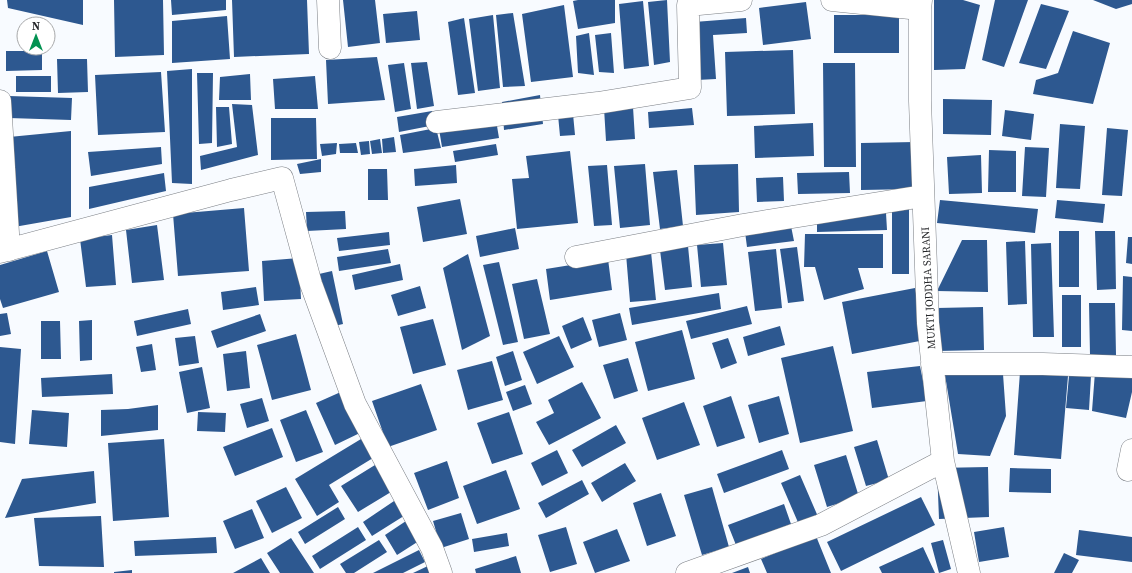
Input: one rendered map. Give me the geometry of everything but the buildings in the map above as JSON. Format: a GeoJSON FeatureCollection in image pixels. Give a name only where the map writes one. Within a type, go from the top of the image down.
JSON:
{"type":"FeatureCollection","features":[{"type":"Feature","properties":{"kind":"street"},"geometry":{"type":"LineString","coordinates":[[328,0],[330,48]]}},
{"type":"Feature","properties":{"kind":"street"},"geometry":{"type":"LineString","coordinates":[[437,122],[598,103],[690,88],[688,5],[741,0]]}},
{"type":"Feature","properties":{"kind":"street"},"geometry":{"type":"LineString","coordinates":[[832,0],[921,5]]}},
{"type":"Feature","properties":{"kind":"street","name":"MUKTI JODDHA SARANI"},"geometry":{"type":"LineString","coordinates":[[921,5],[920,101],[928,323],[943,461],[969,573]]}},
{"type":"Feature","properties":{"kind":"street"},"geometry":{"type":"LineString","coordinates":[[0,101],[4,251],[231,190],[282,178],[311,284],[355,404],[432,548],[441,573]]}},
{"type":"Feature","properties":{"kind":"street"},"geometry":{"type":"LineString","coordinates":[[576,257],[743,225],[923,196]]}},
{"type":"Feature","properties":{"kind":"street"},"geometry":{"type":"LineString","coordinates":[[932,364],[1043,364],[1132,367]]}},
{"type":"Feature","properties":{"kind":"street"},"geometry":{"type":"LineString","coordinates":[[687,573],[821,525],[943,461]]}}]}
